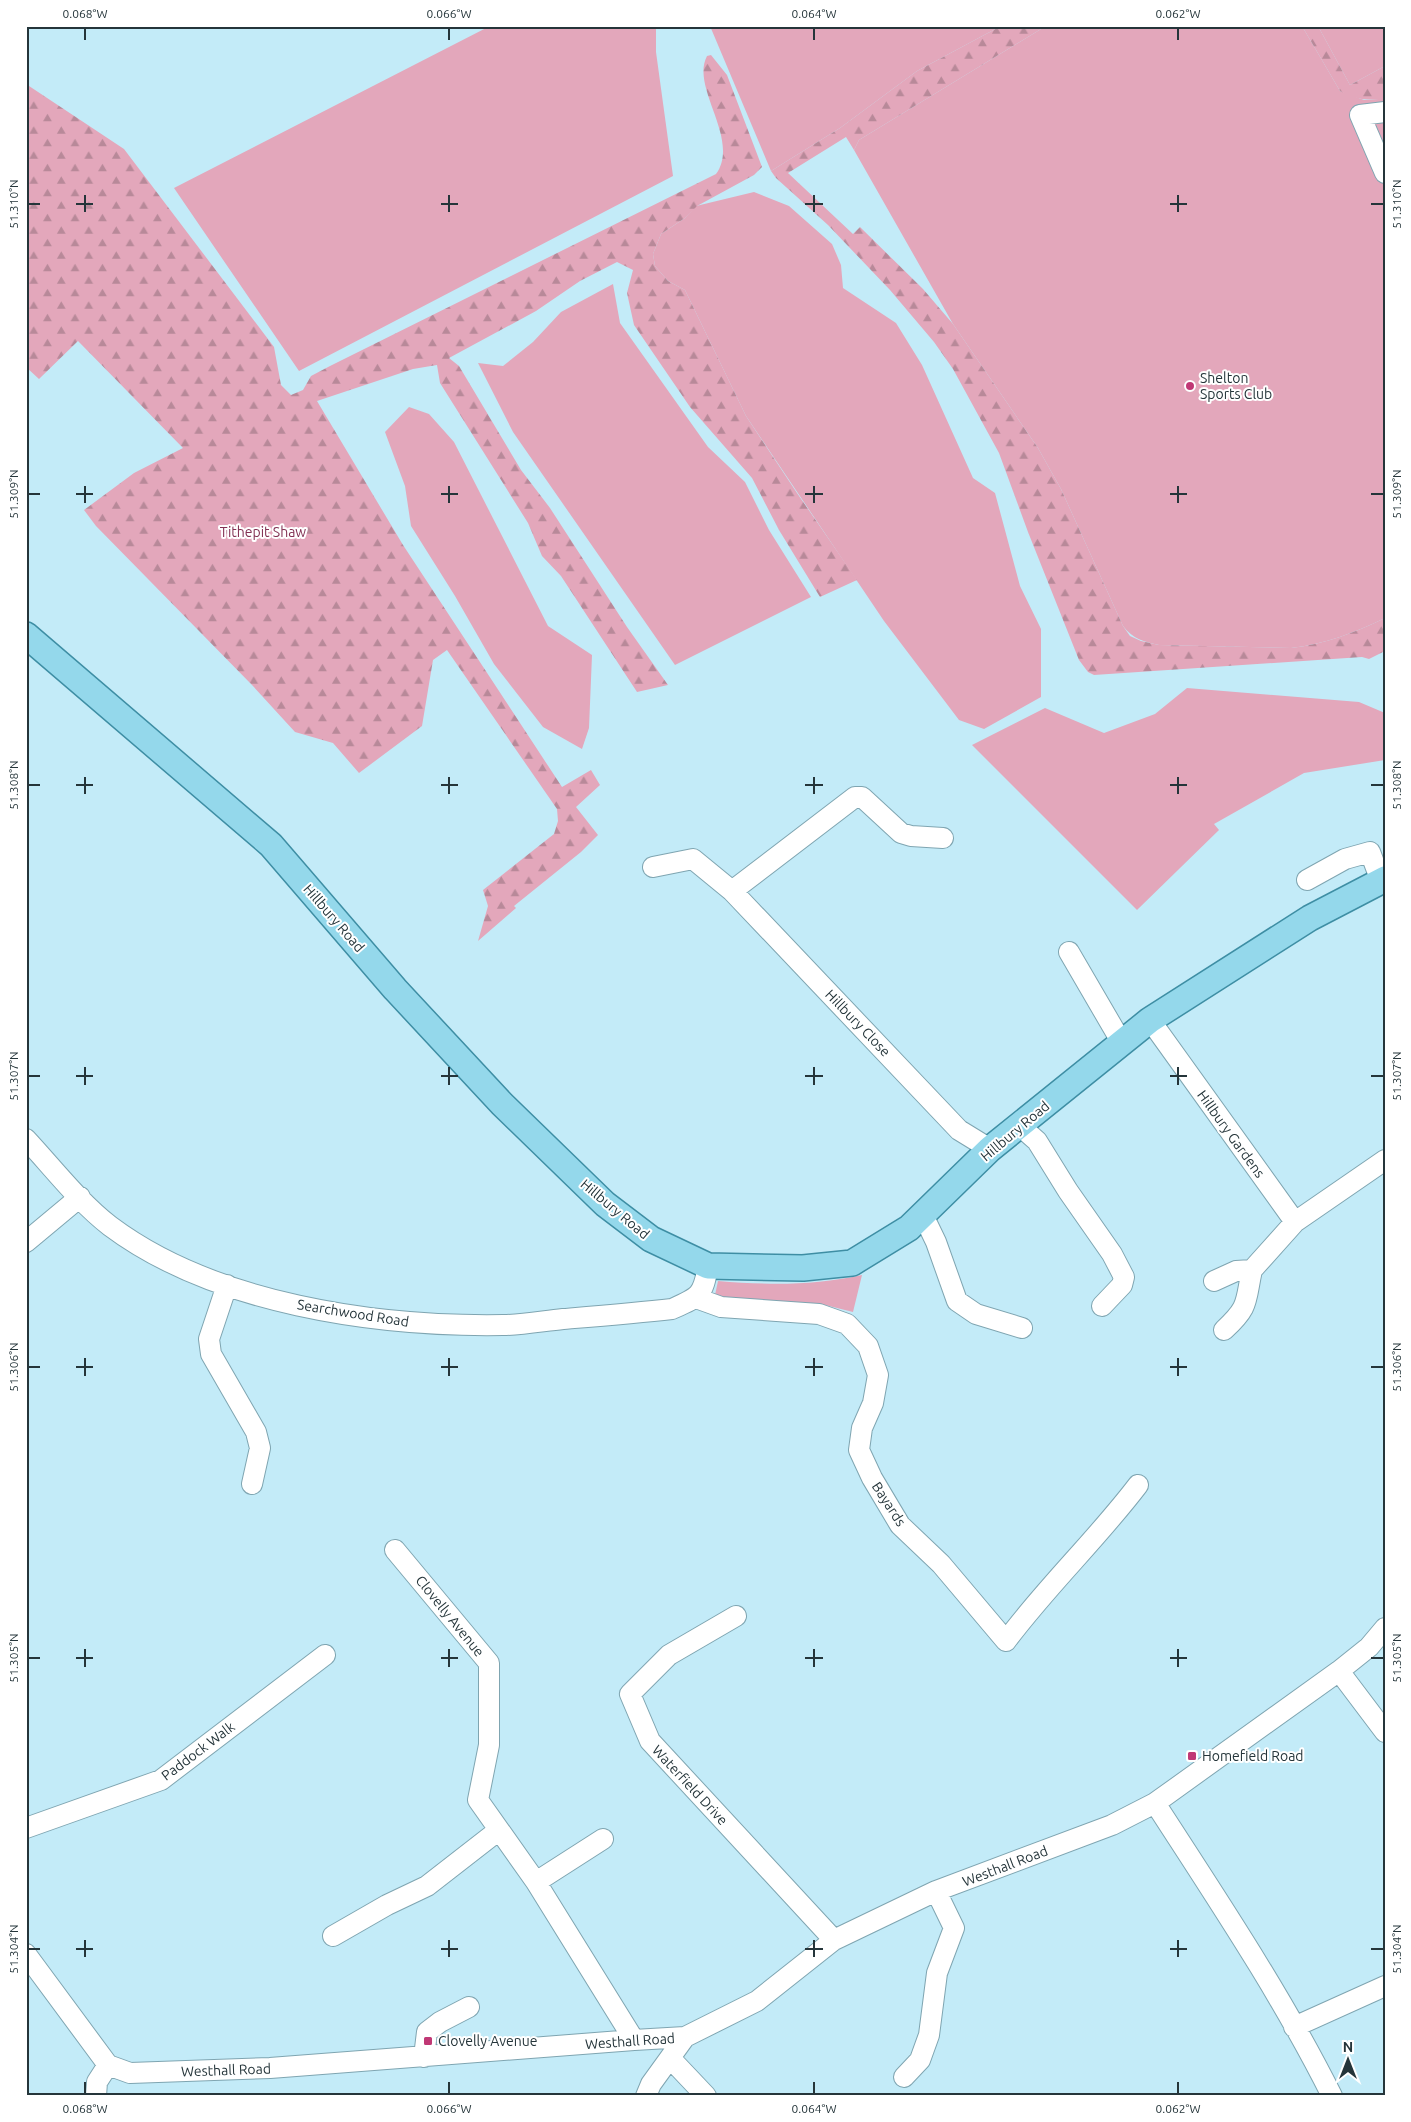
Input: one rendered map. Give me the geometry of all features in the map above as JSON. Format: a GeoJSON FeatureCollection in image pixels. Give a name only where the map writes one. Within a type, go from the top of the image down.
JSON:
{"type":"FeatureCollection","features":[{"type":"Feature","properties":{"kind":"main road","name":"Hillbury Road"},"geometry":{"type":"LineString","coordinates":[[26,635],[271,845],[395,988],[502,1104],[605,1204],[650,1239],[708,1266],[803,1268],[852,1262],[909,1228],[990,1149],[1150,1020],[1310,918],[1383,880]]}},
{"type":"Feature","properties":{"kind":"street"},"geometry":{"type":"LineString","coordinates":[[1385,112],[1360,116],[1385,173]]}},
{"type":"Feature","properties":{"kind":"street"},"geometry":{"type":"LineString","coordinates":[[732,890],[854,797],[862,797],[901,833],[911,836],[943,838]]}},
{"type":"Feature","properties":{"kind":"street"},"geometry":{"type":"LineString","coordinates":[[1307,880],[1345,859],[1378,850],[1383,880]]}},
{"type":"Feature","properties":{"kind":"street","name":"Hillbury Close"},"geometry":{"type":"LineString","coordinates":[[654,867],[693,859],[732,890],[959,1130],[990,1149]]}},
{"type":"Feature","properties":{"kind":"street"},"geometry":{"type":"LineString","coordinates":[[1069,952],[1122,1043]]}},
{"type":"Feature","properties":{"kind":"street","name":"Hillbury Gardens"},"geometry":{"type":"LineString","coordinates":[[1150,1020],[1295,1222]]}},
{"type":"Feature","properties":{"kind":"street"},"geometry":{"type":"LineString","coordinates":[[1020,1126],[1037,1141],[1068,1191],[1112,1254],[1124,1277],[1122,1285],[1102,1306]]}},
{"type":"Feature","properties":{"kind":"street","name":"Searchwood Road"},"geometry":{"type":"LineString","coordinates":[[26,1139],[109,1225],[146,1250],[198,1276],[268,1297],[337,1313],[409,1322],[504,1325],[672,1309],[696,1298]]}},
{"type":"Feature","properties":{"kind":"street"},"geometry":{"type":"LineString","coordinates":[[1224,1330],[1235,1320],[1245,1305],[1252,1270],[1295,1222],[1385,1160]]}},
{"type":"Feature","properties":{"kind":"street"},"geometry":{"type":"LineString","coordinates":[[26,1242],[80,1196]]}},
{"type":"Feature","properties":{"kind":"street"},"geometry":{"type":"LineString","coordinates":[[922,1215],[936,1242],[957,1301],[976,1314],[1022,1328]]}},
{"type":"Feature","properties":{"kind":"street"},"geometry":{"type":"LineString","coordinates":[[696,1298],[705,1283],[708,1266]]}},
{"type":"Feature","properties":{"kind":"street"},"geometry":{"type":"LineString","coordinates":[[1214,1280],[1236,1271],[1252,1270]]}},
{"type":"Feature","properties":{"kind":"street"},"geometry":{"type":"LineString","coordinates":[[227,1285],[209,1339],[211,1354],[256,1432],[260,1448],[252,1484]]}},
{"type":"Feature","properties":{"kind":"street","name":"Bayards"},"geometry":{"type":"LineString","coordinates":[[696,1298],[722,1307],[819,1314],[846,1324],[868,1346],[878,1374],[873,1403],[862,1428],[859,1450],[872,1478],[900,1525],[941,1564],[1006,1641],[1034,1603],[1066,1570],[1138,1485]]}},
{"type":"Feature","properties":{"kind":"street","name":"Clovelly Avenue"},"geometry":{"type":"LineString","coordinates":[[395,1550],[489,1663],[489,1745],[478,1800],[536,1882],[634,2040]]}},
{"type":"Feature","properties":{"kind":"street","name":"Waterfield Drive"},"geometry":{"type":"LineString","coordinates":[[736,1616],[669,1656],[630,1694],[650,1741],[834,1940]]}},
{"type":"Feature","properties":{"kind":"street","name":"Westhall Road"},"geometry":{"type":"LineString","coordinates":[[108,2065],[130,2073],[270,2068],[685,2037],[757,2001],[834,1940],[936,1891],[1112,1825],[1155,1804],[1339,1671],[1369,1647],[1385,1628]]}},
{"type":"Feature","properties":{"kind":"street","name":"Paddock Walk"},"geometry":{"type":"LineString","coordinates":[[26,1828],[161,1780],[325,1656]]}},
{"type":"Feature","properties":{"kind":"street"},"geometry":{"type":"LineString","coordinates":[[1339,1671],[1385,1732]]}},
{"type":"Feature","properties":{"kind":"street"},"geometry":{"type":"LineString","coordinates":[[1155,1804],[1234,1924],[1332,2096]]}},
{"type":"Feature","properties":{"kind":"street"},"geometry":{"type":"LineString","coordinates":[[333,1936],[388,1905],[427,1886],[499,1830]]}},
{"type":"Feature","properties":{"kind":"street"},"geometry":{"type":"LineString","coordinates":[[536,1882],[603,1839]]}},
{"type":"Feature","properties":{"kind":"street"},"geometry":{"type":"LineString","coordinates":[[904,2077],[920,2060],[928,2035],[937,1973],[954,1928],[936,1891]]}},
{"type":"Feature","properties":{"kind":"street"},"geometry":{"type":"LineString","coordinates":[[28,1959],[108,2065],[97,2082],[96,2096]]}},
{"type":"Feature","properties":{"kind":"street"},"geometry":{"type":"LineString","coordinates":[[1294,2027],[1385,1986]]}},
{"type":"Feature","properties":{"kind":"street"},"geometry":{"type":"LineString","coordinates":[[424,2057],[427,2032],[440,2022],[469,2007]]}},
{"type":"Feature","properties":{"kind":"street"},"geometry":{"type":"LineString","coordinates":[[646,2096],[651,2084],[685,2037]]}},
{"type":"Feature","properties":{"kind":"street"},"geometry":{"type":"LineString","coordinates":[[670,2058],[706,2096]]}},
{"type":"Feature","properties":{"kind":"green space"},"geometry":{"type":"Polygon","coordinates":[[[490,26],[656,26],[656,52],[673,176],[299,371],[174,188],[490,26]]]}},
{"type":"Feature","properties":{"kind":"green space"},"geometry":{"type":"Polygon","coordinates":[[[710,26],[1001,26],[917,71],[840,128],[771,171],[710,26]]]}},
{"type":"Feature","properties":{"kind":"green space"},"geometry":{"type":"Polygon","coordinates":[[[1001,26],[1046,26],[859,140],[854,150],[846,137],[788,173],[853,234],[860,227],[923,289],[953,324],[1038,448],[1061,489],[1123,626],[1130,636],[1141,641],[1159,645],[1291,648],[1316,644],[1339,637],[1385,618],[1385,651],[1369,659],[1362,657],[1094,675],[1088,672],[1079,660],[999,453],[953,369],[934,342],[890,290],[828,225],[776,178],[771,171],[840,128],[917,71],[1001,26]]]}},
{"type":"Feature","properties":{"kind":"green space","name":"Shelton Sports Club"},"geometry":{"type":"Polygon","coordinates":[[[1046,26],[1302,26],[1340,91],[1364,100],[1385,100],[1385,618],[1339,637],[1316,644],[1291,648],[1159,645],[1139,639],[1123,626],[1061,489],[1038,448],[953,324],[854,150],[859,140],[1046,26]]]}},
{"type":"Feature","properties":{"kind":"green space"},"geometry":{"type":"Polygon","coordinates":[[[1302,26],[1318,26],[1350,85],[1385,66],[1385,100],[1356,98],[1340,91],[1302,26]]]}},
{"type":"Feature","properties":{"kind":"green space"},"geometry":{"type":"Polygon","coordinates":[[[1318,26],[1385,26],[1385,66],[1350,85],[1318,26]]]}},
{"type":"Feature","properties":{"kind":"green space","name":"Tithepit Shaw"},"geometry":{"type":"Polygon","coordinates":[[[711,55],[727,75],[762,167],[754,175],[697,206],[685,218],[661,234],[653,254],[655,266],[668,281],[685,290],[746,416],[857,580],[820,597],[779,530],[752,478],[690,407],[634,325],[627,293],[633,270],[617,262],[580,281],[536,311],[449,358],[459,366],[521,470],[550,508],[627,627],[668,685],[637,692],[561,576],[542,556],[528,523],[440,383],[437,365],[413,369],[317,401],[403,545],[562,787],[591,770],[600,785],[576,807],[598,835],[581,852],[514,906],[516,908],[478,941],[488,906],[483,890],[554,834],[558,821],[557,809],[447,650],[433,660],[422,726],[359,773],[333,743],[295,732],[252,685],[96,526],[84,510],[134,473],[183,448],[78,341],[39,379],[26,367],[26,84],[124,149],[274,347],[281,385],[291,395],[303,390],[311,376],[330,366],[716,174],[722,160],[723,145],[705,83],[704,69],[707,56],[711,55]]]}},
{"type":"Feature","properties":{"kind":"green space"},"geometry":{"type":"Polygon","coordinates":[[[754,192],[789,206],[832,244],[841,265],[843,288],[896,323],[922,365],[973,478],[995,493],[1020,586],[1041,629],[1041,697],[984,729],[959,720],[884,621],[746,416],[685,290],[668,281],[655,266],[653,254],[661,234],[685,218],[696,206],[754,192]]]}},
{"type":"Feature","properties":{"kind":"green space"},"geometry":{"type":"Polygon","coordinates":[[[613,284],[620,323],[708,447],[745,482],[769,530],[811,597],[675,665],[513,432],[478,363],[503,366],[533,342],[561,312],[613,284]]]}},
{"type":"Feature","properties":{"kind":"green space"},"geometry":{"type":"Polygon","coordinates":[[[409,407],[429,414],[454,442],[548,626],[592,655],[589,728],[582,749],[543,727],[494,664],[455,596],[411,526],[405,486],[385,432],[409,407]]]}},
{"type":"Feature","properties":{"kind":"green space"},"geometry":{"type":"Polygon","coordinates":[[[1187,688],[1359,702],[1385,713],[1385,760],[1304,773],[1214,824],[1219,830],[1137,910],[972,745],[1045,708],[1104,733],[1155,714],[1187,688]]]}},
{"type":"Feature","properties":{"kind":"green space"},"geometry":{"type":"Polygon","coordinates":[[[862,1275],[853,1312],[825,1305],[723,1299],[715,1295],[718,1281],[790,1284],[844,1279],[862,1275]]]}},
{"type":"Feature","properties":{"kind":"place","name":"Shelton Sports Club"},"geometry":{"type":"Point","coordinates":[1190,386]}},
{"type":"Feature","properties":{"kind":"place","name":"Homefield Road"},"geometry":{"type":"Point","coordinates":[1192,1756]}},
{"type":"Feature","properties":{"kind":"place","name":"Clovelly Avenue"},"geometry":{"type":"Point","coordinates":[428,2041]}}]}
